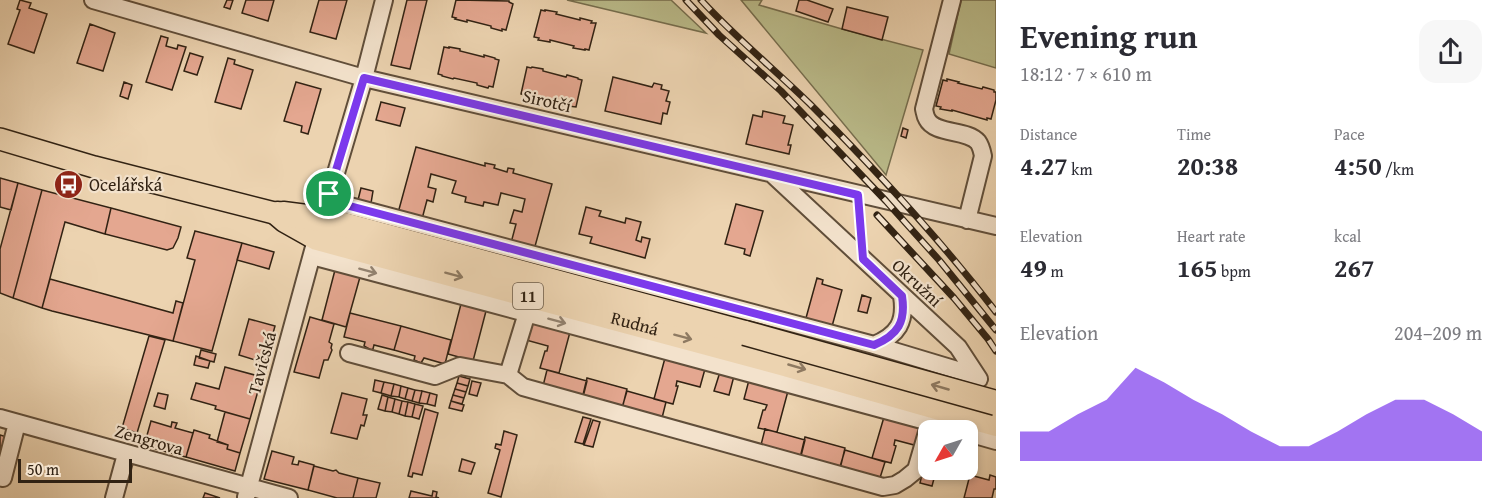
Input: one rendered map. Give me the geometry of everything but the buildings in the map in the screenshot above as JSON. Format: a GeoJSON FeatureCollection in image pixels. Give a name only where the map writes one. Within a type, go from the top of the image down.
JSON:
{"type":"FeatureCollection","features":[{"type":"Feature","properties":{"kind":"highway","name":"Rudná"},"geometry":{"type":"LineString","coordinates":[[278,214],[285,220],[996,406]]}},
{"type":"Feature","properties":{"kind":"highway","name":"Rudná"},"geometry":{"type":"LineString","coordinates":[[741,341],[996,424]]}},
{"type":"Feature","properties":{"kind":"main road","name":"Rudná"},"geometry":{"type":"LineString","coordinates":[[0,139],[60,158],[278,214]]}},
{"type":"Feature","properties":{"kind":"street","name":"Sirotčí"},"geometry":{"type":"LineString","coordinates":[[93,0],[364,78],[996,226]]}},
{"type":"Feature","properties":{"kind":"street","name":"Tavičská"},"geometry":{"type":"LineString","coordinates":[[247,493],[384,0]]}},
{"type":"Feature","properties":{"kind":"street"},"geometry":{"type":"LineString","coordinates":[[952,0],[924,109],[927,120],[935,127],[971,137],[979,143],[988,145],[983,156],[967,220]]}},
{"type":"Feature","properties":{"kind":"street","name":"Okružní"},"geometry":{"type":"LineString","coordinates":[[772,174],[958,347],[996,406]]}},
{"type":"Feature","properties":{"kind":"street"},"geometry":{"type":"LineString","coordinates":[[319,228],[526,313],[741,341],[874,345],[977,376]]}},
{"type":"Feature","properties":{"kind":"street"},"geometry":{"type":"LineString","coordinates":[[874,345],[886,339],[897,329],[902,318],[902,296]]}},
{"type":"Feature","properties":{"kind":"street"},"geometry":{"type":"LineString","coordinates":[[507,375],[526,313]]}},
{"type":"Feature","properties":{"kind":"street"},"geometry":{"type":"LineString","coordinates":[[741,341],[925,420]]}},
{"type":"Feature","properties":{"kind":"street"},"geometry":{"type":"LineString","coordinates":[[349,353],[435,376],[460,366],[507,375],[523,387],[883,487],[905,480],[916,470],[918,463]]}},
{"type":"Feature","properties":{"kind":"street","name":"Zengrova"},"geometry":{"type":"LineString","coordinates":[[0,418],[126,454],[247,493],[289,498]]}},
{"type":"Feature","properties":{"kind":"street"},"geometry":{"type":"LineString","coordinates":[[3,478],[17,423]]}},
{"type":"Feature","properties":{"kind":"street"},"geometry":{"type":"LineString","coordinates":[[978,436],[996,441]]}},
{"type":"Feature","properties":{"kind":"street"},"geometry":{"type":"LineString","coordinates":[[114,498],[126,454]]}},
{"type":"Feature","properties":{"kind":"path"},"geometry":{"type":"LineString","coordinates":[[858,195],[863,259]]}},
{"type":"Feature","properties":{"kind":"green space"},"geometry":{"type":"Polygon","coordinates":[[[567,0],[671,0],[706,33],[567,0]]]}},
{"type":"Feature","properties":{"kind":"green space"},"geometry":{"type":"Polygon","coordinates":[[[741,0],[762,0],[759,5],[923,50],[886,175],[741,0]]]}},
{"type":"Feature","properties":{"kind":"green space"},"geometry":{"type":"Polygon","coordinates":[[[961,0],[996,0],[996,68],[949,54],[961,0]]]}},
{"type":"Feature","properties":{"kind":"railway"},"geometry":{"type":"LineString","coordinates":[[686,0],[719,35],[781,91],[886,201],[939,260],[996,330]]}},
{"type":"Feature","properties":{"kind":"railway"},"geometry":{"type":"LineString","coordinates":[[701,0],[859,154],[930,231],[996,312]]}},
{"type":"Feature","properties":{"kind":"railway"},"geometry":{"type":"LineString","coordinates":[[877,215],[954,298],[996,351]]}},
{"type":"Feature","properties":{"kind":"place","name":"Ocelářská"},"geometry":{"type":"Point","coordinates":[68,185]}},
{"type":"Feature","properties":{"kind":"route"},"geometry":{"type":"LineString","coordinates":[[364,78],[858,195],[863,259],[902,296],[902,318],[894,333],[874,345],[327,200],[329,194],[364,78]]}}]}
